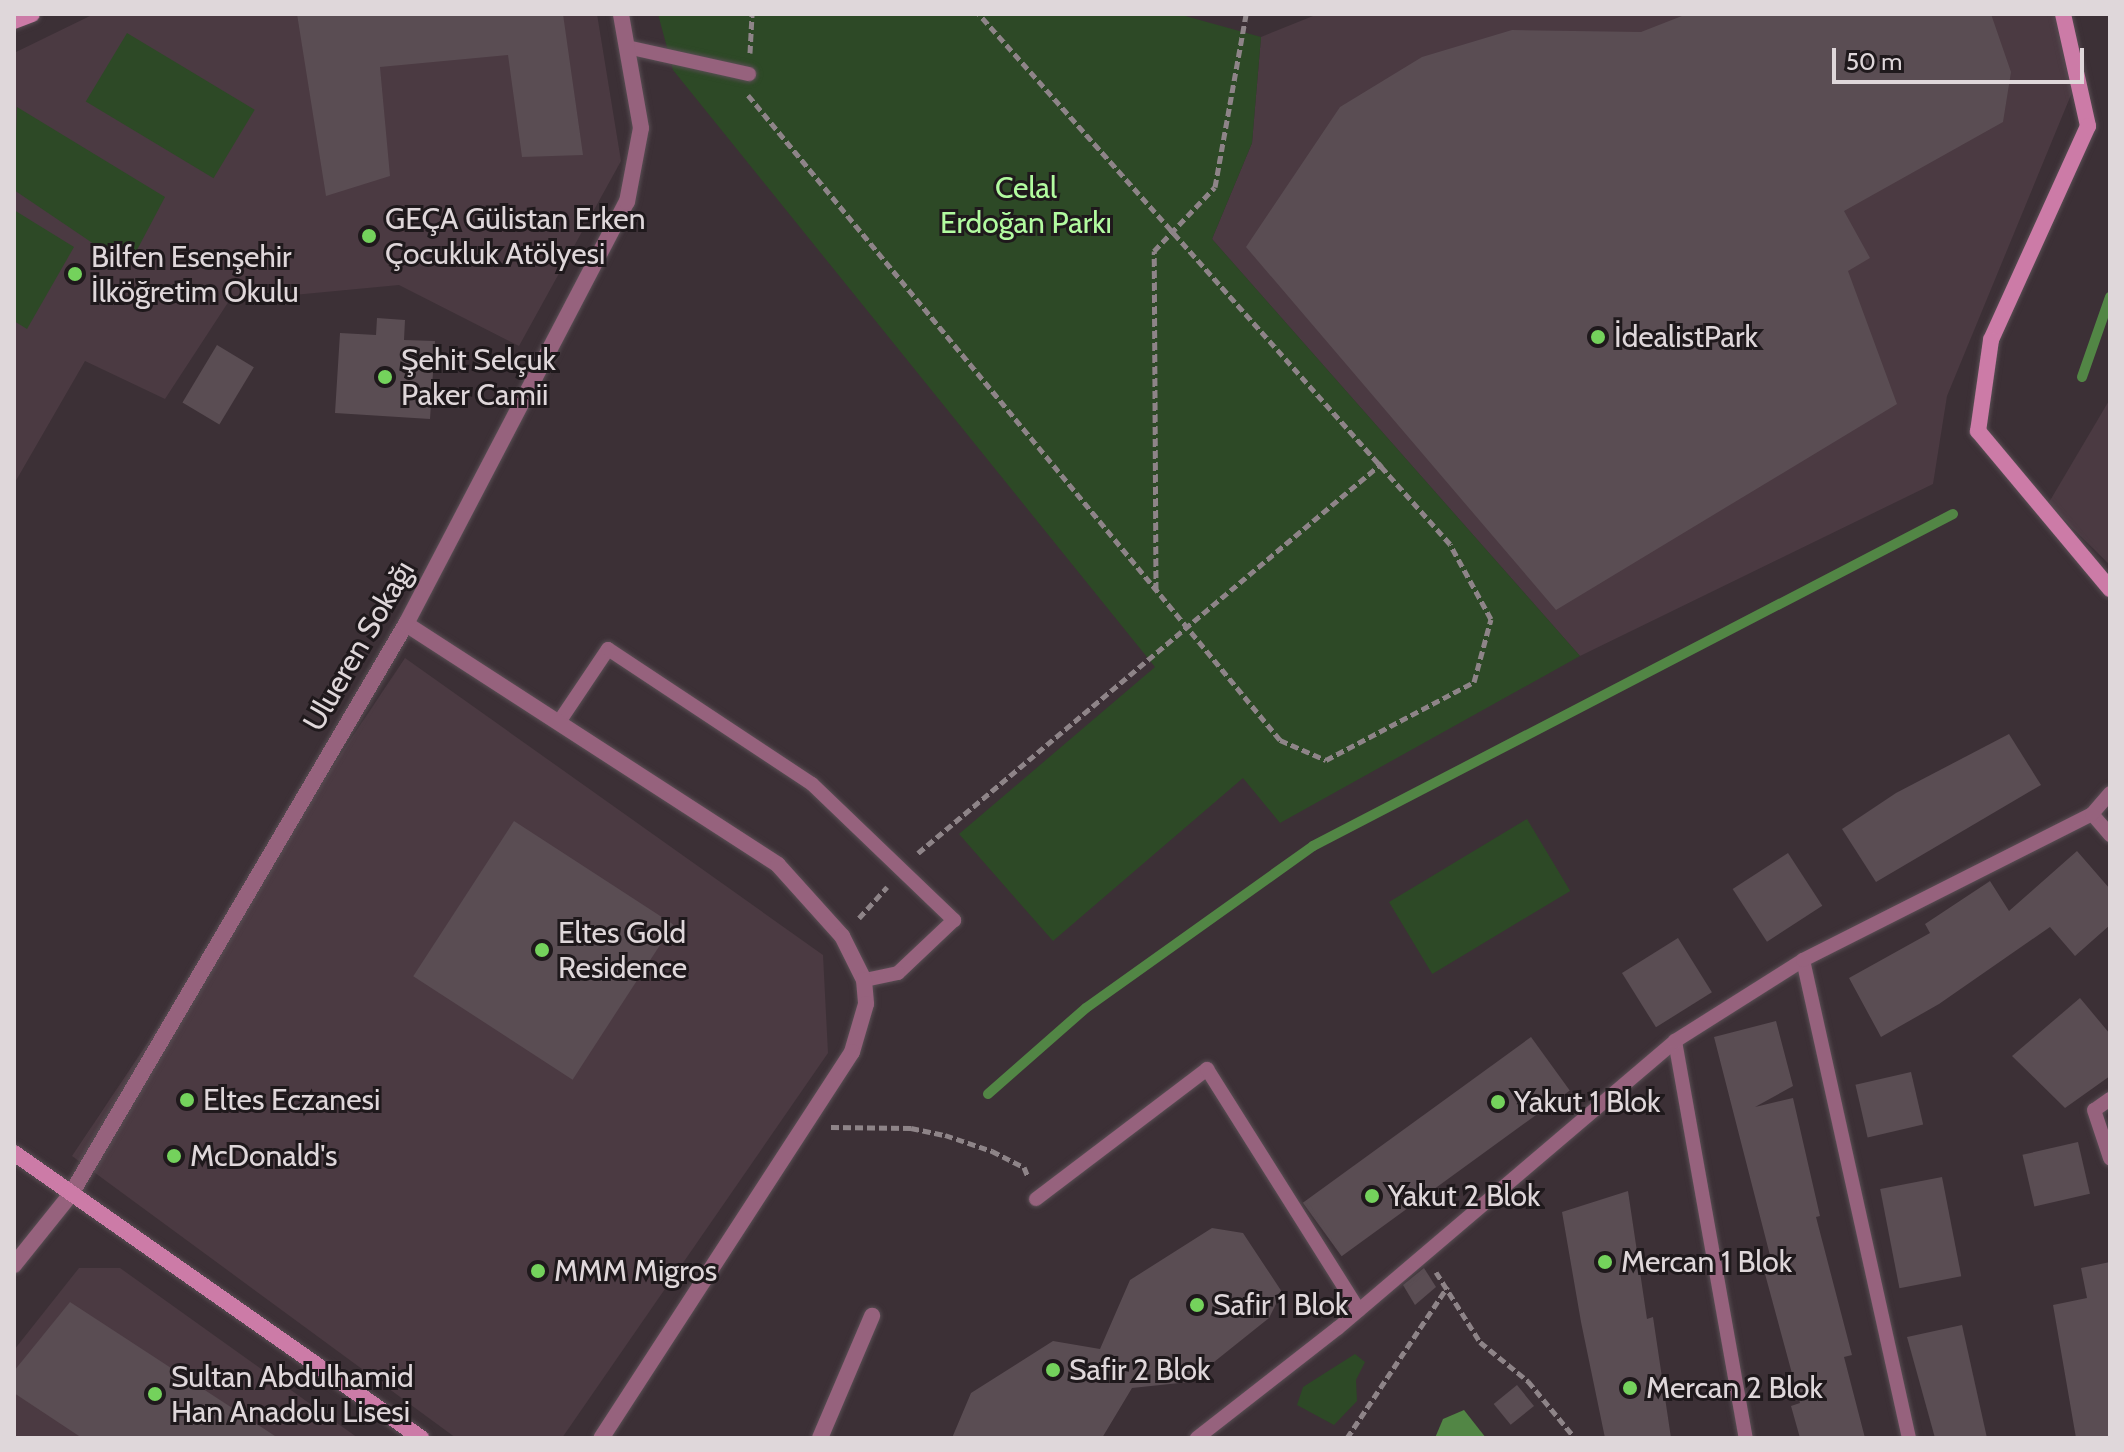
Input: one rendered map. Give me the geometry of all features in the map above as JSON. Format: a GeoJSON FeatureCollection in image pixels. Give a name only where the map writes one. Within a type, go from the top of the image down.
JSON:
{"type":"FeatureCollection","features":[{"type":"Feature","properties":{"kind":"street"},"geometry":{"type":"LineString","coordinates":[[14,21],[32,14]]}},
{"type":"Feature","properties":{"kind":"street","name":"Ulueren Sokağı"},"geometry":{"type":"LineString","coordinates":[[14,1265],[71,1194],[406,624],[627,202],[641,128],[621,14]]}},
{"type":"Feature","properties":{"kind":"street"},"geometry":{"type":"LineString","coordinates":[[2063,14],[2088,126],[1991,340],[1978,431],[2110,589]]}},
{"type":"Feature","properties":{"kind":"street"},"geometry":{"type":"LineString","coordinates":[[406,624],[778,865],[842,936],[864,980],[861,1031],[806,1126],[601,1438]]}},
{"type":"Feature","properties":{"kind":"street"},"geometry":{"type":"LineString","coordinates":[[14,1153],[421,1438]]}},
{"type":"Feature","properties":{"kind":"street"},"geometry":{"type":"LineString","coordinates":[[820,1438],[872,1316]]}},
{"type":"Feature","properties":{"kind":"lane"},"geometry":{"type":"LineString","coordinates":[[627,47],[749,74]]}},
{"type":"Feature","properties":{"kind":"lane"},"geometry":{"type":"LineString","coordinates":[[559,722],[608,649],[812,784],[954,920],[898,973],[864,980]]}},
{"type":"Feature","properties":{"kind":"lane"},"geometry":{"type":"LineString","coordinates":[[1197,1438],[1359,1310],[1675,1041],[1803,960],[2092,814],[2110,793]]}},
{"type":"Feature","properties":{"kind":"lane"},"geometry":{"type":"LineString","coordinates":[[2092,814],[2110,835]]}},
{"type":"Feature","properties":{"kind":"lane"},"geometry":{"type":"LineString","coordinates":[[1803,960],[1909,1438]]}},
{"type":"Feature","properties":{"kind":"lane"},"geometry":{"type":"LineString","coordinates":[[1675,1041],[1746,1438]]}},
{"type":"Feature","properties":{"kind":"lane"},"geometry":{"type":"LineString","coordinates":[[1036,1199],[1207,1069],[1359,1310]]}},
{"type":"Feature","properties":{"kind":"lane"},"geometry":{"type":"LineString","coordinates":[[2110,1099],[2094,1110],[2110,1158]]}},
{"type":"Feature","properties":{"kind":"path"},"geometry":{"type":"LineString","coordinates":[[752,14],[748,100],[1280,740],[1326,760],[1474,682],[1491,619],[1450,544],[1382,463],[979,14]]}},
{"type":"Feature","properties":{"kind":"path"},"geometry":{"type":"LineString","coordinates":[[1156,591],[1154,251],[1215,187],[1246,14]]}},
{"type":"Feature","properties":{"kind":"path"},"geometry":{"type":"LineString","coordinates":[[842,936],[904,869],[1382,463]]}},
{"type":"Feature","properties":{"kind":"path"},"geometry":{"type":"LineString","coordinates":[[806,1126],[911,1128],[945,1135],[1024,1167],[1036,1199]]}},
{"type":"Feature","properties":{"kind":"path"},"geometry":{"type":"LineString","coordinates":[[1423,1256],[1448,1286],[1480,1342],[1528,1381],[1575,1438]]}},
{"type":"Feature","properties":{"kind":"path"},"geometry":{"type":"LineString","coordinates":[[1347,1438],[1448,1286]]}},
{"type":"Feature","properties":{"kind":"shaded area","name":"GEÇA Gülistan Erken Çocukluk Atölyesi"},"geometry":{"type":"Polygon","coordinates":[[[94,14],[597,14],[621,161],[519,346],[399,285],[229,301],[165,399],[85,361],[14,484],[14,53],[94,14]]]}},
{"type":"Feature","properties":{"kind":"shaded area","name":"İdealistPark"},"geometry":{"type":"Polygon","coordinates":[[[1318,14],[2056,14],[2080,73],[1947,396],[1933,484],[1580,656],[1212,239],[1252,143],[1261,37],[1318,14]]]}},
{"type":"Feature","properties":{"kind":"shaded area"},"geometry":{"type":"Polygon","coordinates":[[[2110,399],[2110,565],[2048,504],[2110,399]]]}},
{"type":"Feature","properties":{"kind":"shaded area"},"geometry":{"type":"Polygon","coordinates":[[[405,658],[823,955],[828,1053],[562,1438],[456,1438],[72,1156],[405,658]]]}},
{"type":"Feature","properties":{"kind":"shaded area","name":"Sultan Abdulhamid Han Anadolu Lisesi"},"geometry":{"type":"Polygon","coordinates":[[[79,1268],[120,1268],[358,1438],[14,1438],[14,1350],[79,1268]]]}},
{"type":"Feature","properties":{"kind":"shaded area"},"geometry":{"type":"Polygon","coordinates":[[[1464,1410],[1486,1438],[1435,1438],[1443,1419],[1464,1410]]]}},
{"type":"Feature","properties":{"kind":"green space","name":"Celal Erdoğan Parkı"},"geometry":{"type":"Polygon","coordinates":[[[658,14],[1178,14],[1261,37],[1252,143],[1212,239],[1580,656],[1280,823],[1243,778],[1053,941],[959,834],[1155,667],[673,70],[658,14]]]}},
{"type":"Feature","properties":{"kind":"green space"},"geometry":{"type":"Polygon","coordinates":[[[127,33],[255,110],[214,178],[86,102],[127,33]]]}},
{"type":"Feature","properties":{"kind":"green space"},"geometry":{"type":"Polygon","coordinates":[[[17,107],[165,197],[128,267],[14,190],[17,107]]]}},
{"type":"Feature","properties":{"kind":"green space"},"geometry":{"type":"Polygon","coordinates":[[[14,210],[74,247],[27,329],[14,321],[14,210]]]}},
{"type":"Feature","properties":{"kind":"green space"},"geometry":{"type":"Polygon","coordinates":[[[1527,819],[1570,891],[1432,974],[1389,902],[1527,819]]]}},
{"type":"Feature","properties":{"kind":"green space"},"geometry":{"type":"Polygon","coordinates":[[[1355,1354],[1365,1362],[1356,1380],[1357,1401],[1334,1425],[1297,1405],[1303,1387],[1355,1354]]]}},
{"type":"Feature","properties":{"kind":"building","name":"GEÇA Gülistan Erken Çocukluk Atölyesi"},"geometry":{"type":"Polygon","coordinates":[[[297,14],[563,14],[583,155],[522,157],[508,55],[380,67],[390,176],[326,196],[297,14]]]}},
{"type":"Feature","properties":{"kind":"building","name":"İdealistPark"},"geometry":{"type":"Polygon","coordinates":[[[1687,14],[1991,14],[2011,72],[2003,122],[1844,211],[1870,258],[1848,271],[1897,404],[1556,610],[1246,247],[1340,107],[1422,57],[1512,30],[1641,32],[1687,14]]]}},
{"type":"Feature","properties":{"kind":"building","name":"Şehit Selçuk Paker Camii"},"geometry":{"type":"Polygon","coordinates":[[[377,318],[405,320],[404,340],[435,341],[430,419],[335,413],[340,333],[376,335],[377,318]]]}},
{"type":"Feature","properties":{"kind":"building"},"geometry":{"type":"Polygon","coordinates":[[[217,345],[254,367],[219,425],[182,402],[217,345]]]}},
{"type":"Feature","properties":{"kind":"building"},"geometry":{"type":"Polygon","coordinates":[[[2009,734],[2041,785],[1876,882],[1842,829],[1896,793],[2009,734]]]}},
{"type":"Feature","properties":{"kind":"building","name":"Eltes Gold Residence"},"geometry":{"type":"Polygon","coordinates":[[[514,821],[673,924],[573,1080],[413,976],[514,821]]]}},
{"type":"Feature","properties":{"kind":"building"},"geometry":{"type":"Polygon","coordinates":[[[2077,851],[2110,889],[2110,925],[2075,956],[2050,927],[1939,1004],[1881,1037],[1849,978],[1930,933],[1925,924],[1990,881],[2009,911],[2077,851]]]}},
{"type":"Feature","properties":{"kind":"building"},"geometry":{"type":"Polygon","coordinates":[[[1788,853],[1822,906],[1767,942],[1733,889],[1788,853]]]}},
{"type":"Feature","properties":{"kind":"building"},"geometry":{"type":"Polygon","coordinates":[[[1678,938],[1712,992],[1656,1027],[1622,973],[1678,938]]]}},
{"type":"Feature","properties":{"kind":"building"},"geometry":{"type":"Polygon","coordinates":[[[2080,998],[2110,1034],[2110,1076],[2065,1108],[2012,1056],[2080,998]]]}},
{"type":"Feature","properties":{"kind":"building"},"geometry":{"type":"Polygon","coordinates":[[[1776,1021],[1793,1086],[1755,1107],[1793,1098],[1820,1216],[1816,1217],[1852,1355],[1844,1357],[1865,1438],[1800,1438],[1791,1406],[1800,1403],[1765,1274],[1774,1271],[1714,1037],[1776,1021]]]}},
{"type":"Feature","properties":{"kind":"building"},"geometry":{"type":"Polygon","coordinates":[[[1531,1037],[1570,1090],[1342,1256],[1303,1203],[1531,1037]]]}},
{"type":"Feature","properties":{"kind":"building"},"geometry":{"type":"Polygon","coordinates":[[[1911,1072],[1923,1125],[1868,1137],[1855,1085],[1911,1072]]]}},
{"type":"Feature","properties":{"kind":"building"},"geometry":{"type":"Polygon","coordinates":[[[2078,1142],[2090,1194],[2034,1206],[2022,1155],[2078,1142]]]}},
{"type":"Feature","properties":{"kind":"building"},"geometry":{"type":"Polygon","coordinates":[[[1942,1177],[1961,1276],[1899,1288],[1880,1189],[1942,1177]]]}},
{"type":"Feature","properties":{"kind":"building"},"geometry":{"type":"Polygon","coordinates":[[[1628,1191],[1647,1319],[1653,1317],[1671,1438],[1605,1438],[1581,1322],[1562,1212],[1628,1191]]]}},
{"type":"Feature","properties":{"kind":"building"},"geometry":{"type":"Polygon","coordinates":[[[1212,1228],[1243,1233],[1282,1292],[1269,1318],[1189,1382],[1132,1388],[1102,1438],[952,1438],[971,1393],[1053,1341],[1100,1349],[1130,1280],[1212,1228]]]}},
{"type":"Feature","properties":{"kind":"building"},"geometry":{"type":"Polygon","coordinates":[[[2110,1262],[2110,1438],[2076,1438],[2053,1305],[2087,1298],[2081,1268],[2110,1262]]]}},
{"type":"Feature","properties":{"kind":"building"},"geometry":{"type":"Polygon","coordinates":[[[1424,1268],[1436,1287],[1415,1305],[1403,1285],[1424,1268]]]}},
{"type":"Feature","properties":{"kind":"building","name":"Sultan Abdulhamid Han Anadolu Lisesi"},"geometry":{"type":"Polygon","coordinates":[[[70,1302],[278,1438],[82,1438],[14,1393],[14,1371],[70,1302]]]}},
{"type":"Feature","properties":{"kind":"building"},"geometry":{"type":"Polygon","coordinates":[[[1962,1325],[1987,1438],[1935,1438],[1907,1337],[1962,1325]]]}},
{"type":"Feature","properties":{"kind":"building"},"geometry":{"type":"Polygon","coordinates":[[[1517,1385],[1534,1406],[1511,1425],[1494,1404],[1517,1385]]]}},
{"type":"Feature","properties":{"kind":"waterway"},"geometry":{"type":"LineString","coordinates":[[2082,377],[2110,297]]}},
{"type":"Feature","properties":{"kind":"waterway"},"geometry":{"type":"LineString","coordinates":[[988,1094],[1086,1008],[1313,846],[1953,514]]}},
{"type":"Feature","properties":{"kind":"place","name":"GEÇA Gülistan Erken Çocukluk Atölyesi"},"geometry":{"type":"Point","coordinates":[369,236]}},
{"type":"Feature","properties":{"kind":"place","name":"Bilfen Esenşehir İlköğretim Okulu"},"geometry":{"type":"Point","coordinates":[75,274]}},
{"type":"Feature","properties":{"kind":"place","name":"İdealistPark"},"geometry":{"type":"Point","coordinates":[1598,337]}},
{"type":"Feature","properties":{"kind":"place","name":"Şehit Selçuk Paker Camii"},"geometry":{"type":"Point","coordinates":[385,377]}},
{"type":"Feature","properties":{"kind":"place","name":"Eltes Gold Residence"},"geometry":{"type":"Point","coordinates":[542,950]}},
{"type":"Feature","properties":{"kind":"place","name":"Eltes Eczanesi"},"geometry":{"type":"Point","coordinates":[187,1100]}},
{"type":"Feature","properties":{"kind":"place","name":"Yakut 1 Blok"},"geometry":{"type":"Point","coordinates":[1498,1102]}},
{"type":"Feature","properties":{"kind":"place","name":"McDonald's"},"geometry":{"type":"Point","coordinates":[174,1156]}},
{"type":"Feature","properties":{"kind":"place","name":"Yakut 2 Blok"},"geometry":{"type":"Point","coordinates":[1372,1196]}},
{"type":"Feature","properties":{"kind":"place","name":"Mercan 1 Blok"},"geometry":{"type":"Point","coordinates":[1605,1262]}},
{"type":"Feature","properties":{"kind":"place","name":"MMM Migros"},"geometry":{"type":"Point","coordinates":[538,1271]}},
{"type":"Feature","properties":{"kind":"place","name":"Safir 1 Blok"},"geometry":{"type":"Point","coordinates":[1197,1305]}},
{"type":"Feature","properties":{"kind":"place","name":"Safir 2 Blok"},"geometry":{"type":"Point","coordinates":[1053,1370]}},
{"type":"Feature","properties":{"kind":"place","name":"Mercan 2 Blok"},"geometry":{"type":"Point","coordinates":[1630,1388]}},
{"type":"Feature","properties":{"kind":"place","name":"Sultan Abdulhamid Han Anadolu Lisesi"},"geometry":{"type":"Point","coordinates":[155,1394]}}]}
